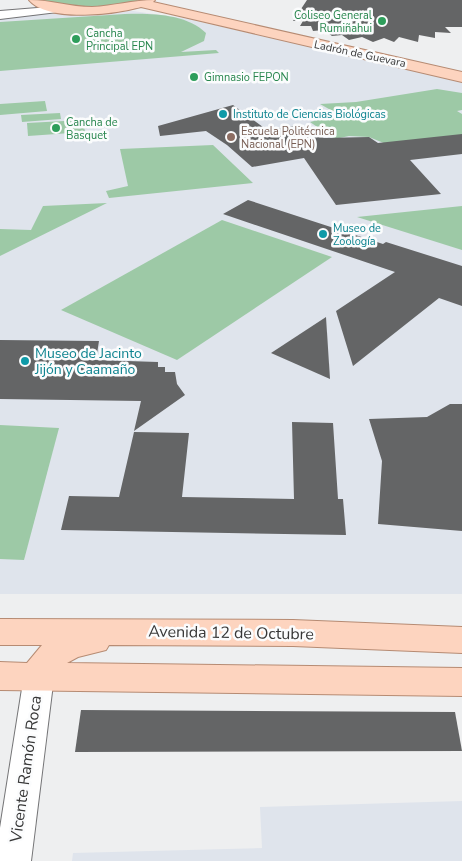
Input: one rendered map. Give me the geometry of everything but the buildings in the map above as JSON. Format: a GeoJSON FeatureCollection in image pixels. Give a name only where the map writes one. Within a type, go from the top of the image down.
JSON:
{"type":"FeatureCollection","features":[{"type":"Feature","properties":{"kind":"main road"},"geometry":{"type":"LineString","coordinates":[[36,0],[62,9],[113,9],[144,2]]}},
{"type":"Feature","properties":{"kind":"main road","name":"Ladrón de Guevara"},"geometry":{"type":"LineString","coordinates":[[144,2],[295,40],[462,77]]}},
{"type":"Feature","properties":{"kind":"main road","name":"Avenida 12 de Octubre"},"geometry":{"type":"LineString","coordinates":[[0,632],[294,633],[462,640]]}},
{"type":"Feature","properties":{"kind":"main road"},"geometry":{"type":"LineString","coordinates":[[39,676],[47,660],[64,648],[79,643],[154,632]]}},
{"type":"Feature","properties":{"kind":"main road"},"geometry":{"type":"LineString","coordinates":[[0,676],[462,682]]}},
{"type":"Feature","properties":{"kind":"street"},"geometry":{"type":"LineString","coordinates":[[0,11],[36,0]]}},
{"type":"Feature","properties":{"kind":"street"},"geometry":{"type":"LineString","coordinates":[[0,15],[62,9]]}},
{"type":"Feature","properties":{"kind":"street","name":"Vicente Ramón Roca"},"geometry":{"type":"LineString","coordinates":[[13,861],[39,676]]}},
{"type":"Feature","properties":{"kind":"shaded area"},"geometry":{"type":"Polygon","coordinates":[[[133,11],[182,18],[462,81],[462,594],[0,594],[0,18],[26,15],[133,11]]]}},
{"type":"Feature","properties":{"kind":"shaded area"},"geometry":{"type":"Polygon","coordinates":[[[462,801],[462,861],[72,861],[73,853],[262,848],[260,807],[462,801]]]}},
{"type":"Feature","properties":{"kind":"green space"},"geometry":{"type":"Polygon","coordinates":[[[41,0],[139,0],[117,7],[90,9],[51,4],[41,0]]]}},
{"type":"Feature","properties":{"kind":"green space","name":"Cancha Principal EPN"},"geometry":{"type":"Polygon","coordinates":[[[125,14],[168,16],[189,22],[206,33],[204,41],[181,52],[216,50],[219,53],[0,71],[0,22],[125,14]]]}},
{"type":"Feature","properties":{"kind":"green space"},"geometry":{"type":"Polygon","coordinates":[[[437,89],[462,93],[462,110],[457,111],[462,114],[462,135],[391,146],[369,137],[349,136],[335,139],[310,122],[334,116],[336,113],[320,104],[356,102],[437,89]]]}},
{"type":"Feature","properties":{"kind":"green space","name":"Cancha de Basquet"},"geometry":{"type":"Polygon","coordinates":[[[45,101],[47,111],[0,115],[0,104],[45,101]]]}},
{"type":"Feature","properties":{"kind":"green space"},"geometry":{"type":"Polygon","coordinates":[[[60,113],[61,119],[22,122],[21,115],[60,113]]]}},
{"type":"Feature","properties":{"kind":"green space","name":"Cancha de Basquet"},"geometry":{"type":"Polygon","coordinates":[[[83,120],[85,132],[28,136],[27,123],[83,120]]]}},
{"type":"Feature","properties":{"kind":"green space"},"geometry":{"type":"Polygon","coordinates":[[[213,145],[253,183],[109,198],[106,191],[128,186],[120,149],[213,145]]]}},
{"type":"Feature","properties":{"kind":"green space"},"geometry":{"type":"Polygon","coordinates":[[[107,203],[0,256],[0,229],[31,230],[43,206],[107,203]]]}},
{"type":"Feature","properties":{"kind":"green space"},"geometry":{"type":"Polygon","coordinates":[[[462,206],[462,250],[357,217],[462,206]]]}},
{"type":"Feature","properties":{"kind":"green space"},"geometry":{"type":"Polygon","coordinates":[[[222,220],[332,257],[177,360],[61,310],[222,220]]]}},
{"type":"Feature","properties":{"kind":"green space"},"geometry":{"type":"Polygon","coordinates":[[[0,425],[59,428],[24,560],[0,559],[0,425]]]}},
{"type":"Feature","properties":{"kind":"place","name":"Coliseo General Rumiñahui"},"geometry":{"type":"Point","coordinates":[382,21]}},
{"type":"Feature","properties":{"kind":"place","name":"Cancha Principal EPN"},"geometry":{"type":"Point","coordinates":[76,39]}},
{"type":"Feature","properties":{"kind":"place","name":"Gimnasio FEPON"},"geometry":{"type":"Point","coordinates":[194,77]}},
{"type":"Feature","properties":{"kind":"place","name":"Instituto de Ciencias Biológicas"},"geometry":{"type":"Point","coordinates":[223,114]}},
{"type":"Feature","properties":{"kind":"place","name":"Cancha de Basquet"},"geometry":{"type":"Point","coordinates":[56,128]}},
{"type":"Feature","properties":{"kind":"place","name":"Escuela Politécnica Nacional (EPN)"},"geometry":{"type":"Point","coordinates":[231,137]}},
{"type":"Feature","properties":{"kind":"place","name":"Museo de Zoología"},"geometry":{"type":"Point","coordinates":[323,234]}},
{"type":"Feature","properties":{"kind":"place","name":"Museo de Jacinto Jijón y Caamaño"},"geometry":{"type":"Point","coordinates":[25,361]}}]}
